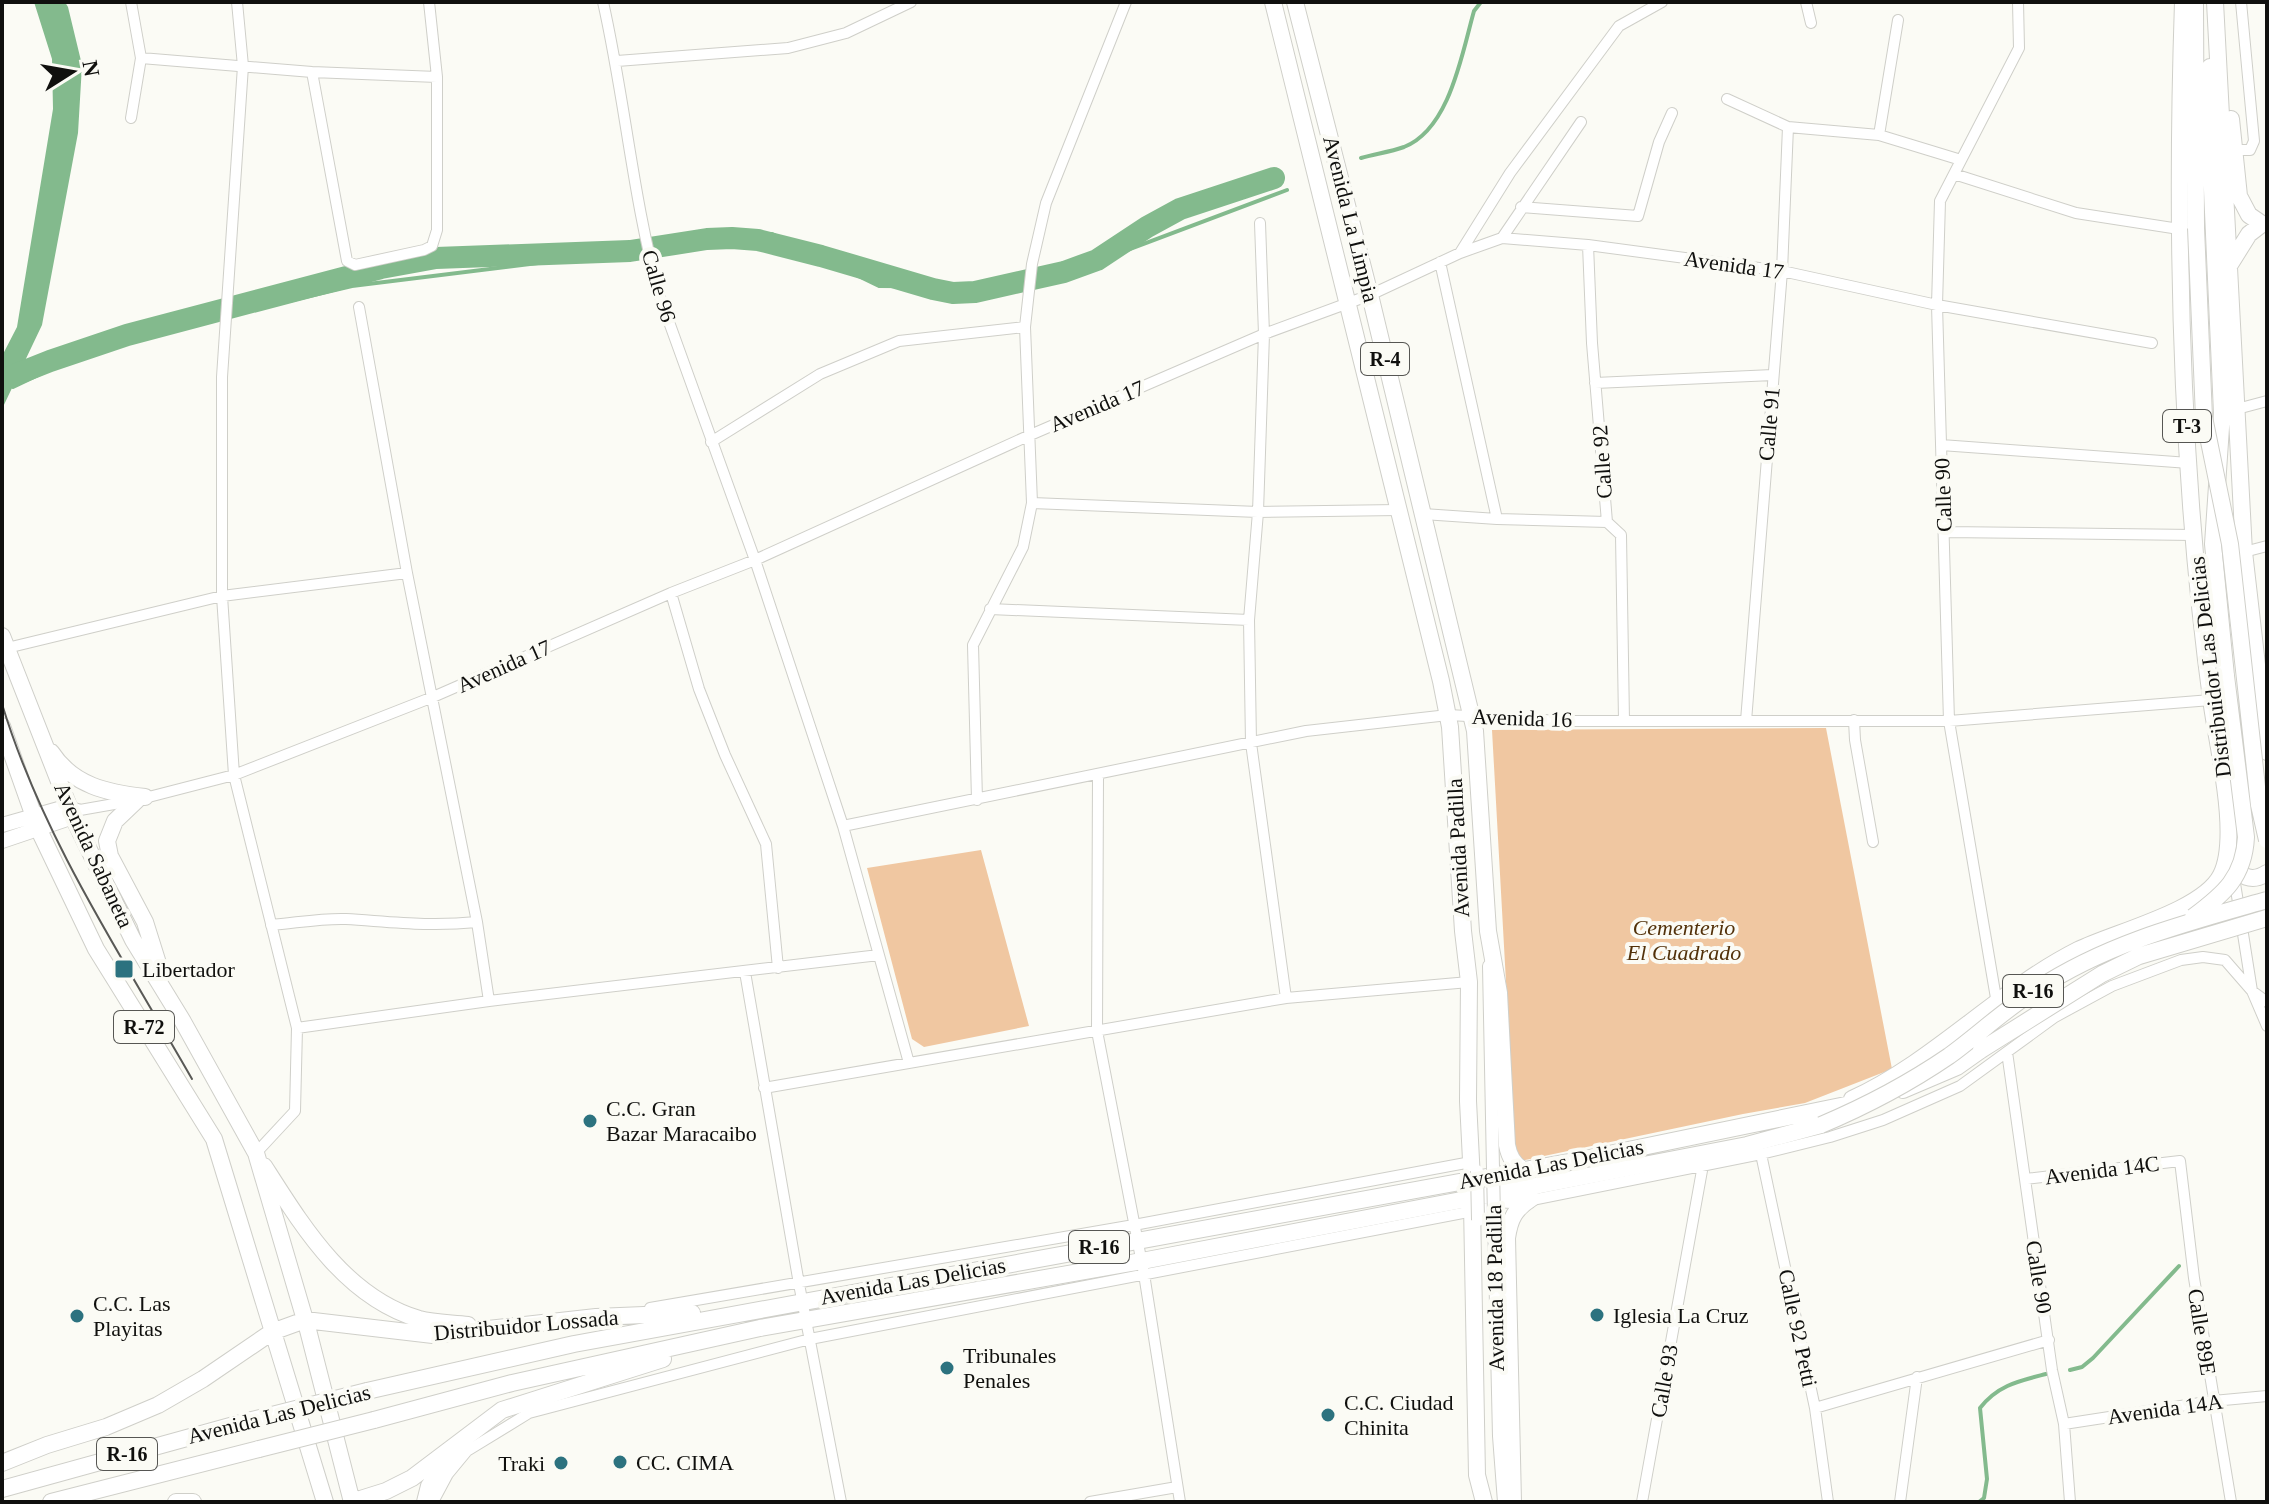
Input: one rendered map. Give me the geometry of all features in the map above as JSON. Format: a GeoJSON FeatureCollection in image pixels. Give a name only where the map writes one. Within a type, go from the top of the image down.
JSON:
{"type":"FeatureCollection","features":[{"type":"Feature","properties":{"kind":"main road","name":"Avenida La Limpia"},"geometry":{"type":"LineString","coordinates":[[1273,2],[1448,715]]}},
{"type":"Feature","properties":{"kind":"main road","name":"Avenida La Limpia"},"geometry":{"type":"LineString","coordinates":[[1295,2],[1472,717]]}},
{"type":"Feature","properties":{"kind":"main road","name":"Distribuidor Las Delicias"},"geometry":{"type":"LineString","coordinates":[[1833,1108],[1886,1084],[2036,974],[2078,950],[2184,909],[2209,891],[2221,875],[2229,848],[2228,825],[2211,700],[2189,463],[2188,228],[2179,122],[2183,2]]}},
{"type":"Feature","properties":{"kind":"main road"},"geometry":{"type":"LineString","coordinates":[[2195,2],[2188,228],[2204,417],[2230,544],[2259,805],[2267,840]]}},
{"type":"Feature","properties":{"kind":"main road","name":"Distribuidor Las Delicias"},"geometry":{"type":"LineString","coordinates":[[2215,2],[2244,552],[2263,686],[2267,752]]}},
{"type":"Feature","properties":{"kind":"main road"},"geometry":{"type":"LineString","coordinates":[[2215,2],[2239,196],[2249,215],[2265,225],[2249,234],[2229,266]]}},
{"type":"Feature","properties":{"kind":"main road"},"geometry":{"type":"LineString","coordinates":[[2185,922],[2218,898],[2232,882],[2245,857],[2246,837],[2213,544],[2222,413],[2208,100],[2215,2]]}},
{"type":"Feature","properties":{"kind":"main road","name":"Avenida Sabaneta"},"geometry":{"type":"LineString","coordinates":[[4,642],[41,737],[133,940],[169,997],[256,1153],[307,1325]]}},
{"type":"Feature","properties":{"kind":"main road","name":"Avenida Padilla"},"geometry":{"type":"LineString","coordinates":[[1448,715],[1469,982],[1468,1086],[1472,1180]]}},
{"type":"Feature","properties":{"kind":"main road","name":"Avenida Padilla"},"geometry":{"type":"LineString","coordinates":[[1472,717],[1488,931],[1499,993],[1507,1145],[1509,1156],[1517,1167],[1524,1170]]}},
{"type":"Feature","properties":{"kind":"main road","name":"Avenida Sabaneta"},"geometry":{"type":"LineString","coordinates":[[2,726],[36,822],[96,949],[214,1139],[272,1332]]}},
{"type":"Feature","properties":{"kind":"main road"},"geometry":{"type":"LineString","coordinates":[[41,737],[55,759],[79,781],[111,793],[142,799]]}},
{"type":"Feature","properties":{"kind":"main road"},"geometry":{"type":"LineString","coordinates":[[142,799],[115,821],[107,841],[110,856],[145,922],[169,997]]}},
{"type":"Feature","properties":{"kind":"main road","name":"Avenida 17"},"geometry":{"type":"LineString","coordinates":[[2,825],[36,822],[74,811]]}},
{"type":"Feature","properties":{"kind":"main road","name":"Avenida 17"},"geometry":{"type":"LineString","coordinates":[[2,841],[36,822]]}},
{"type":"Feature","properties":{"kind":"main road"},"geometry":{"type":"LineString","coordinates":[[2229,848],[2239,874],[2254,878],[2267,873]]}},
{"type":"Feature","properties":{"kind":"main road","name":"R-16"},"geometry":{"type":"LineString","coordinates":[[2185,922],[2267,900]]}},
{"type":"Feature","properties":{"kind":"main road","name":"R-16"},"geometry":{"type":"LineString","coordinates":[[1833,1108],[1930,1080],[1957,1067],[2050,1005],[2126,962],[2267,918]]}},
{"type":"Feature","properties":{"kind":"main road","name":"Avenida Las Delicias"},"geometry":{"type":"LineString","coordinates":[[51,1502],[512,1383],[760,1328],[1143,1267],[1472,1204],[1566,1180],[1747,1145],[1821,1125],[1898,1089],[2035,990],[2090,958],[2135,938],[2185,922]]}},
{"type":"Feature","properties":{"kind":"main road","name":"Avenida Las Delicias"},"geometry":{"type":"LineString","coordinates":[[2,1489],[252,1420],[574,1344],[1136,1233],[1472,1180],[1833,1108]]}},
{"type":"Feature","properties":{"kind":"main road"},"geometry":{"type":"LineString","coordinates":[[256,1153],[300,1224],[341,1271],[380,1302],[420,1319],[498,1329]]}},
{"type":"Feature","properties":{"kind":"main road"},"geometry":{"type":"LineString","coordinates":[[1513,1502],[1507,1238],[1510,1220],[1517,1209],[1566,1180]]}},
{"type":"Feature","properties":{"kind":"main road"},"geometry":{"type":"LineString","coordinates":[[1485,1502],[1477,1475],[1472,1204],[1528,1201]]}},
{"type":"Feature","properties":{"kind":"main road","name":"Distribuidor Lossada"},"geometry":{"type":"LineString","coordinates":[[2,1463],[106,1427],[158,1405],[272,1332],[307,1325],[433,1335],[596,1317],[748,1311]]}},
{"type":"Feature","properties":{"kind":"main road","name":"R-72"},"geometry":{"type":"LineString","coordinates":[[307,1325],[352,1502]]}},
{"type":"Feature","properties":{"kind":"main road"},"geometry":{"type":"LineString","coordinates":[[352,1502],[386,1491],[412,1478],[502,1410],[760,1328]]}},
{"type":"Feature","properties":{"kind":"main road","name":"R-72"},"geometry":{"type":"LineString","coordinates":[[272,1332],[325,1502]]}},
{"type":"Feature","properties":{"kind":"main road"},"geometry":{"type":"LineString","coordinates":[[425,1502],[429,1486],[461,1443]]}},
{"type":"Feature","properties":{"kind":"main road"},"geometry":{"type":"LineString","coordinates":[[176,1502],[193,1502]]}},
{"type":"Feature","properties":{"kind":"street"},"geometry":{"type":"LineString","coordinates":[[131,2],[141,58],[131,118]]}},
{"type":"Feature","properties":{"kind":"street"},"geometry":{"type":"LineString","coordinates":[[237,2],[243,66],[222,377],[222,596],[234,775],[297,1028],[295,1111],[256,1153]]}},
{"type":"Feature","properties":{"kind":"street"},"geometry":{"type":"LineString","coordinates":[[312,72],[347,261],[355,265],[432,246],[437,230],[437,77],[429,2]]}},
{"type":"Feature","properties":{"kind":"street","name":"Calle 96"},"geometry":{"type":"LineString","coordinates":[[603,2],[617,61],[651,263],[711,442],[755,560],[843,826],[909,1063]]}},
{"type":"Feature","properties":{"kind":"street"},"geometry":{"type":"LineString","coordinates":[[617,61],[788,48],[846,33],[911,2]]}},
{"type":"Feature","properties":{"kind":"street"},"geometry":{"type":"LineString","coordinates":[[977,800],[973,645],[1023,547],[1032,503],[1025,327],[1032,264],[1046,203],[1126,2]]}},
{"type":"Feature","properties":{"kind":"street"},"geometry":{"type":"LineString","coordinates":[[1460,253],[1510,173],[1619,26],[1662,2]]}},
{"type":"Feature","properties":{"kind":"street"},"geometry":{"type":"LineString","coordinates":[[1806,2],[1811,23]]}},
{"type":"Feature","properties":{"kind":"street","name":"Calle 90"},"geometry":{"type":"LineString","coordinates":[[1997,1004],[1949,721],[1937,305],[1940,201],[2019,48],[2018,2]]}},
{"type":"Feature","properties":{"kind":"street"},"geometry":{"type":"LineString","coordinates":[[2235,150],[2250,150],[2254,141],[2241,2]]}},
{"type":"Feature","properties":{"kind":"street"},"geometry":{"type":"LineString","coordinates":[[1879,135],[1898,20]]}},
{"type":"Feature","properties":{"kind":"street"},"geometry":{"type":"LineString","coordinates":[[141,58],[312,72],[437,77]]}},
{"type":"Feature","properties":{"kind":"street"},"geometry":{"type":"LineString","coordinates":[[1727,99],[1788,127],[1879,135],[1961,160]]}},
{"type":"Feature","properties":{"kind":"street"},"geometry":{"type":"LineString","coordinates":[[1521,207],[1638,216],[1659,142],[1672,113]]}},
{"type":"Feature","properties":{"kind":"street"},"geometry":{"type":"LineString","coordinates":[[1502,238],[1581,122]]}},
{"type":"Feature","properties":{"kind":"street","name":"Calle 91"},"geometry":{"type":"LineString","coordinates":[[1746,721],[1782,271],[1788,127]]}},
{"type":"Feature","properties":{"kind":"street"},"geometry":{"type":"LineString","coordinates":[[1954,174],[2076,213],[2188,228]]}},
{"type":"Feature","properties":{"kind":"street"},"geometry":{"type":"LineString","coordinates":[[1260,223],[1264,334],[1258,512],[1249,620],[1251,743],[1286,998]]}},
{"type":"Feature","properties":{"kind":"street","name":"Avenida 17"},"geometry":{"type":"LineString","coordinates":[[74,811],[142,799],[234,775],[433,697],[671,593],[755,560],[1028,436],[1264,334],[1370,295],[1460,253],[1502,238],[1588,245],[1782,271],[1937,305],[2152,343]]}},
{"type":"Feature","properties":{"kind":"street","name":"Calle 92"},"geometry":{"type":"LineString","coordinates":[[1588,245],[1595,383],[1607,522],[1621,535],[1624,721]]}},
{"type":"Feature","properties":{"kind":"street"},"geometry":{"type":"LineString","coordinates":[[1440,262],[1497,519]]}},
{"type":"Feature","properties":{"kind":"street"},"geometry":{"type":"LineString","coordinates":[[359,307],[407,573],[477,922],[489,1001]]}},
{"type":"Feature","properties":{"kind":"street"},"geometry":{"type":"LineString","coordinates":[[711,442],[820,374],[899,341],[1025,327]]}},
{"type":"Feature","properties":{"kind":"street"},"geometry":{"type":"LineString","coordinates":[[1595,383],[1773,375]]}},
{"type":"Feature","properties":{"kind":"street"},"geometry":{"type":"LineString","coordinates":[[2237,409],[2267,401]]}},
{"type":"Feature","properties":{"kind":"street"},"geometry":{"type":"LineString","coordinates":[[1941,445],[2189,463]]}},
{"type":"Feature","properties":{"kind":"street"},"geometry":{"type":"LineString","coordinates":[[1032,503],[1258,512],[1399,510]]}},
{"type":"Feature","properties":{"kind":"street"},"geometry":{"type":"LineString","coordinates":[[1423,514],[1607,522]]}},
{"type":"Feature","properties":{"kind":"street"},"geometry":{"type":"LineString","coordinates":[[1945,532],[2194,535]]}},
{"type":"Feature","properties":{"kind":"street"},"geometry":{"type":"LineString","coordinates":[[2244,552],[2267,546]]}},
{"type":"Feature","properties":{"kind":"street"},"geometry":{"type":"LineString","coordinates":[[4,642],[222,596],[407,573]]}},
{"type":"Feature","properties":{"kind":"street"},"geometry":{"type":"LineString","coordinates":[[671,593],[714,729],[766,844],[778,968]]}},
{"type":"Feature","properties":{"kind":"street"},"geometry":{"type":"LineString","coordinates":[[990,609],[1249,620]]}},
{"type":"Feature","properties":{"kind":"street","name":"Avenida 16"},"geometry":{"type":"LineString","coordinates":[[843,826],[1306,731],[1448,715],[1624,721],[1949,721],[2211,700]]}},
{"type":"Feature","properties":{"kind":"street"},"geometry":{"type":"LineString","coordinates":[[1854,720],[1873,842]]}},
{"type":"Feature","properties":{"kind":"street"},"geometry":{"type":"LineString","coordinates":[[1098,775],[1097,1031],[1143,1267],[1180,1502]]}},
{"type":"Feature","properties":{"kind":"street"},"geometry":{"type":"LineString","coordinates":[[2229,848],[2252,991],[2267,1026]]}},
{"type":"Feature","properties":{"kind":"street"},"geometry":{"type":"LineString","coordinates":[[271,925],[343,919],[392,924],[477,922]]}},
{"type":"Feature","properties":{"kind":"street","name":"Avenida 18 Padilla"},"geometry":{"type":"LineString","coordinates":[[1488,931],[1497,1381],[1504,1502]]}},
{"type":"Feature","properties":{"kind":"street"},"geometry":{"type":"LineString","coordinates":[[297,1028],[489,1001],[879,955]]}},
{"type":"Feature","properties":{"kind":"street","name":"R-16"},"geometry":{"type":"LineString","coordinates":[[1761,1154],[1830,1137],[1917,1107],[1960,1086],[2055,1017],[2112,986],[2181,960],[2203,957],[2225,960],[2252,991],[2267,1002]]}},
{"type":"Feature","properties":{"kind":"street"},"geometry":{"type":"LineString","coordinates":[[745,972],[799,1284],[841,1502]]}},
{"type":"Feature","properties":{"kind":"street"},"geometry":{"type":"LineString","coordinates":[[764,1088],[1286,998],[1469,982]]}},
{"type":"Feature","properties":{"kind":"street","name":"Avenida 18 Padilla"},"geometry":{"type":"LineString","coordinates":[[1469,982],[1474,1031],[1485,1502]]}},
{"type":"Feature","properties":{"kind":"street","name":"Calle 90"},"geometry":{"type":"LineString","coordinates":[[2007,1052],[2052,1370],[2064,1424],[2070,1502]]}},
{"type":"Feature","properties":{"kind":"street","name":"Avenida Las Delicias"},"geometry":{"type":"LineString","coordinates":[[1528,1201],[1761,1154]]}},
{"type":"Feature","properties":{"kind":"street","name":"Calle 92 Petti"},"geometry":{"type":"LineString","coordinates":[[1761,1154],[1815,1408],[1828,1502]]}},
{"type":"Feature","properties":{"kind":"street","name":"Avenida 14C"},"geometry":{"type":"LineString","coordinates":[[2025,1179],[2180,1161]]}},
{"type":"Feature","properties":{"kind":"street","name":"Calle 89E"},"geometry":{"type":"LineString","coordinates":[[2180,1161],[2213,1401],[2231,1502]]}},
{"type":"Feature","properties":{"kind":"street","name":"Avenida Las Delicias"},"geometry":{"type":"LineString","coordinates":[[596,1317],[1136,1233],[1471,1162]]}},
{"type":"Feature","properties":{"kind":"street","name":"Calle 93"},"geometry":{"type":"LineString","coordinates":[[1642,1502],[1703,1165]]}},
{"type":"Feature","properties":{"kind":"street","name":"Avenida Las Delicias"},"geometry":{"type":"LineString","coordinates":[[433,1502],[448,1474],[467,1451],[529,1413],[810,1339],[1143,1267]]}},
{"type":"Feature","properties":{"kind":"street"},"geometry":{"type":"LineString","coordinates":[[1815,1408],[2049,1340]]}},
{"type":"Feature","properties":{"kind":"street"},"geometry":{"type":"LineString","coordinates":[[1900,1502],[1917,1377]]}},
{"type":"Feature","properties":{"kind":"street","name":"Avenida 14A"},"geometry":{"type":"LineString","coordinates":[[2064,1424],[2213,1401],[2267,1396]]}},
{"type":"Feature","properties":{"kind":"street"},"geometry":{"type":"LineString","coordinates":[[1090,1502],[1177,1487]]}},
{"type":"Feature","properties":{"kind":"green space","name":"Cementerio El Cuadrado"},"geometry":{"type":"Polygon","coordinates":[[[1826,728],[1892,1069],[1805,1103],[1516,1162],[1492,730],[1826,728]]]}},
{"type":"Feature","properties":{"kind":"green space"},"geometry":{"type":"Polygon","coordinates":[[[981,850],[1029,1026],[924,1047],[912,1039],[867,868],[981,850]]]}},
{"type":"Feature","properties":{"kind":"shaded area"},"geometry":{"type":"Polygon","coordinates":[[[34,2],[65,2],[68,7],[82,65],[78,133],[42,325],[2,409],[2,356],[17,327],[53,109],[52,59],[34,2]]]}},
{"type":"Feature","properties":{"kind":"waterway"},"geometry":{"type":"LineString","coordinates":[[1361,158],[1404,147],[1420,138],[1433,124],[1452,88],[1474,11],[1481,2]]}},
{"type":"Feature","properties":{"kind":"waterway"},"geometry":{"type":"LineString","coordinates":[[2,380],[127,335],[381,268],[436,258],[630,251],[732,238],[758,240],[933,289],[953,293],[975,292],[1064,272],[1097,260],[1180,209],[1274,178]]}},
{"type":"Feature","properties":{"kind":"waterway"},"geometry":{"type":"LineString","coordinates":[[13,387],[76,357],[225,316],[352,286],[772,234],[879,286],[1029,287],[1287,190]]}},
{"type":"Feature","properties":{"kind":"waterway"},"geometry":{"type":"LineString","coordinates":[[2070,1370],[2082,1367],[2093,1358],[2179,1266]]}},
{"type":"Feature","properties":{"kind":"waterway"},"geometry":{"type":"LineString","coordinates":[[1979,1502],[1984,1498],[1987,1479],[1980,1408],[2002,1389],[2046,1374]]}},
{"type":"Feature","properties":{"kind":"tram line"},"geometry":{"type":"LineString","coordinates":[[2,704],[39,803],[62,850],[112,943],[192,1079]]}},
{"type":"Feature","properties":{"kind":"place","name":"Libertador"},"geometry":{"type":"Point","coordinates":[124,969]}},
{"type":"Feature","properties":{"kind":"place","name":"C.C. Gran Bazar Maracaibo"},"geometry":{"type":"Point","coordinates":[590,1121]}},
{"type":"Feature","properties":{"kind":"place","name":"Iglesia La Cruz"},"geometry":{"type":"Point","coordinates":[1597,1315]}},
{"type":"Feature","properties":{"kind":"place","name":"C.C. Las Playitas"},"geometry":{"type":"Point","coordinates":[77,1316]}},
{"type":"Feature","properties":{"kind":"place","name":"Tribunales Penales"},"geometry":{"type":"Point","coordinates":[947,1368]}},
{"type":"Feature","properties":{"kind":"place","name":"C.C. Ciudad Chinita"},"geometry":{"type":"Point","coordinates":[1328,1415]}},
{"type":"Feature","properties":{"kind":"place","name":"CC. CIMA"},"geometry":{"type":"Point","coordinates":[620,1462]}},
{"type":"Feature","properties":{"kind":"place","name":"Traki"},"geometry":{"type":"Point","coordinates":[561,1463]}}]}
